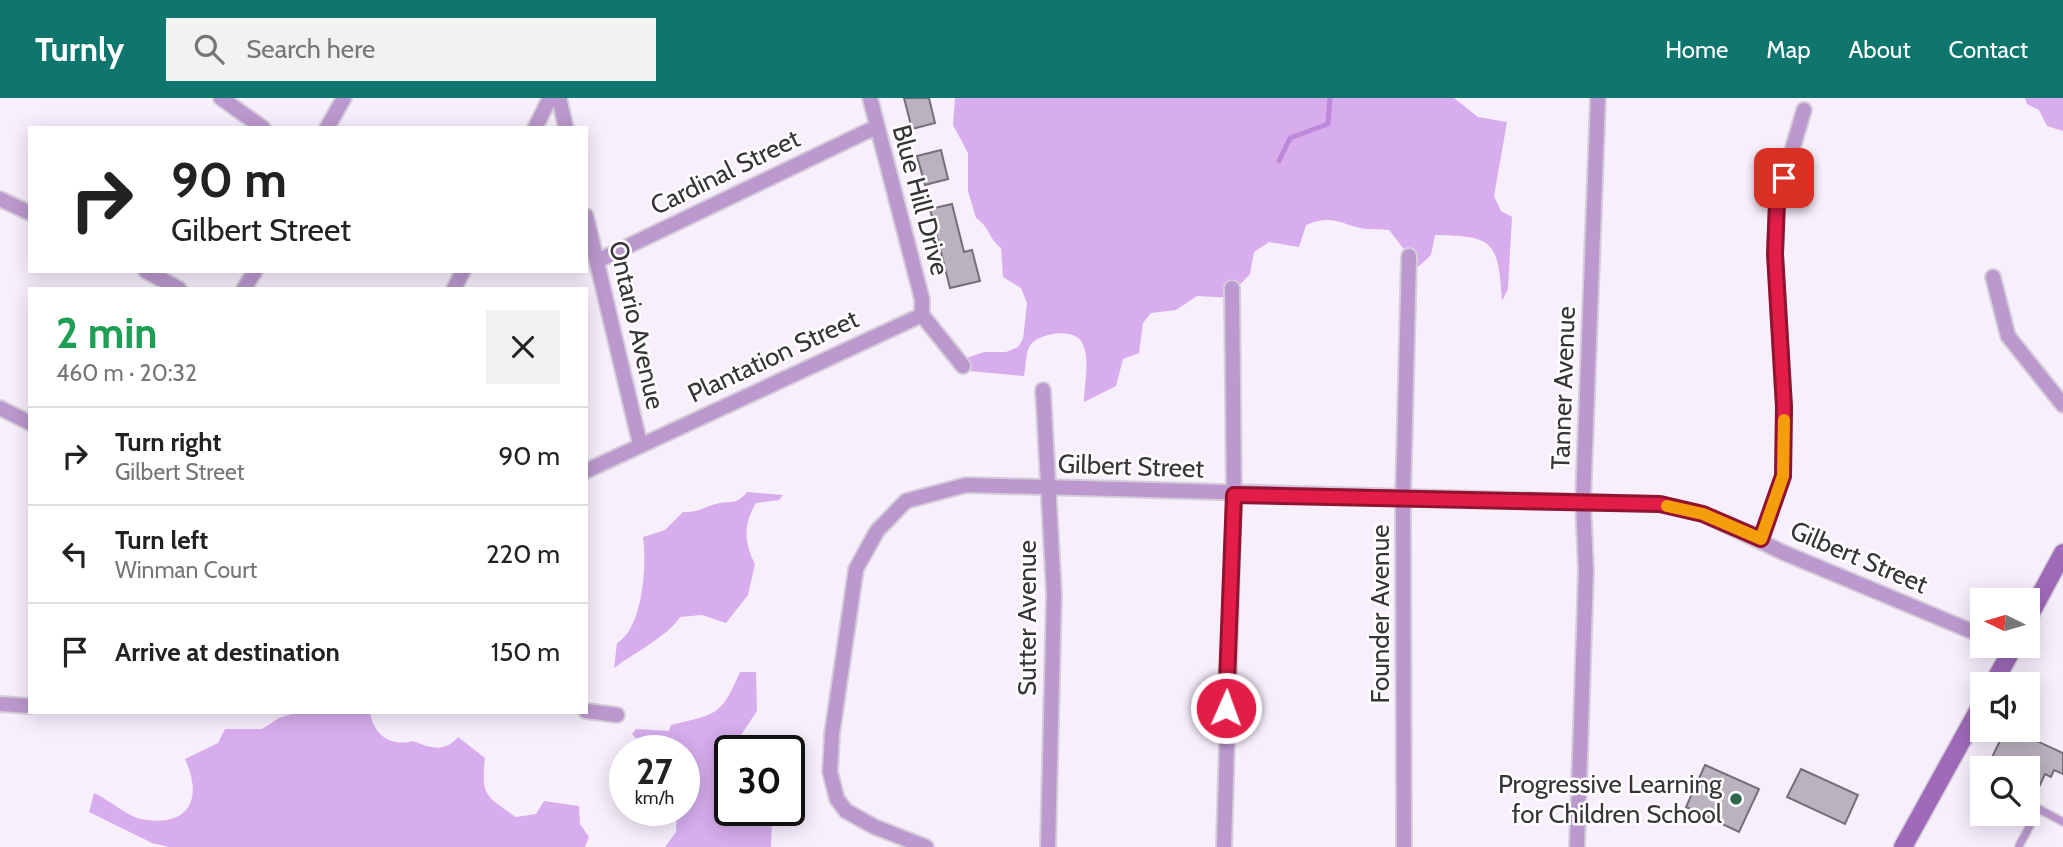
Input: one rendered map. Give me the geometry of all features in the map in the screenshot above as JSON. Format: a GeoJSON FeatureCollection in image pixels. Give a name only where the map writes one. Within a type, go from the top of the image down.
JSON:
{"type":"FeatureCollection","features":[{"type":"Feature","properties":{"kind":"main road"},"geometry":{"type":"LineString","coordinates":[[2040,596],[2063,553]]}},
{"type":"Feature","properties":{"kind":"main road"},"geometry":{"type":"LineString","coordinates":[[1903,847],[1970,726]]}},
{"type":"Feature","properties":{"kind":"street"},"geometry":{"type":"LineString","coordinates":[[221,98],[260,126]]}},
{"type":"Feature","properties":{"kind":"street"},"geometry":{"type":"LineString","coordinates":[[328,126],[344,98]]}},
{"type":"Feature","properties":{"kind":"street"},"geometry":{"type":"LineString","coordinates":[[536,126],[550,98]]}},
{"type":"Feature","properties":{"kind":"street"},"geometry":{"type":"LineString","coordinates":[[559,98],[566,126]]}},
{"type":"Feature","properties":{"kind":"street","name":"Blue Hill Drive"},"geometry":{"type":"LineString","coordinates":[[870,98],[922,299],[922,315]]}},
{"type":"Feature","properties":{"kind":"street","name":"Tanner Avenue"},"geometry":{"type":"LineString","coordinates":[[1577,847],[1586,570],[1583,502],[1598,98]]}},
{"type":"Feature","properties":{"kind":"street"},"geometry":{"type":"LineString","coordinates":[[1761,539],[1783,476],[1784,407],[1775,254],[1777,201],[1804,110]]}},
{"type":"Feature","properties":{"kind":"street","name":"Cardinal Street"},"geometry":{"type":"LineString","coordinates":[[597,261],[876,127]]}},
{"type":"Feature","properties":{"kind":"street"},"geometry":{"type":"LineString","coordinates":[[0,198],[28,212]]}},
{"type":"Feature","properties":{"kind":"street","name":"Ontario Avenue"},"geometry":{"type":"LineString","coordinates":[[588,224],[640,444]]}},
{"type":"Feature","properties":{"kind":"street","name":"Founder Avenue"},"geometry":{"type":"LineString","coordinates":[[1404,847],[1403,499],[1409,256]]}},
{"type":"Feature","properties":{"kind":"street"},"geometry":{"type":"LineString","coordinates":[[150,273],[175,287]]}},
{"type":"Feature","properties":{"kind":"street"},"geometry":{"type":"LineString","coordinates":[[1993,277],[2008,336],[2063,405]]}},
{"type":"Feature","properties":{"kind":"street"},"geometry":{"type":"LineString","coordinates":[[1224,847],[1234,495],[1232,288]]}},
{"type":"Feature","properties":{"kind":"street"},"geometry":{"type":"LineString","coordinates":[[922,315],[963,366]]}},
{"type":"Feature","properties":{"kind":"street","name":"Plantation Street"},"geometry":{"type":"LineString","coordinates":[[588,470],[922,315]]}},
{"type":"Feature","properties":{"kind":"street","name":"Sutter Avenue"},"geometry":{"type":"LineString","coordinates":[[1043,390],[1054,594],[1048,847]]}},
{"type":"Feature","properties":{"kind":"street"},"geometry":{"type":"LineString","coordinates":[[0,408],[28,422]]}},
{"type":"Feature","properties":{"kind":"street","name":"Gilbert Street"},"geometry":{"type":"LineString","coordinates":[[926,847],[875,827],[846,811],[838,799],[830,772],[831,746],[856,569],[877,531],[906,501],[934,491],[966,485],[1234,495],[1660,504],[1703,514],[1761,539],[1782,552],[1970,631]]}},
{"type":"Feature","properties":{"kind":"street"},"geometry":{"type":"LineString","coordinates":[[0,704],[28,706]]}},
{"type":"Feature","properties":{"kind":"street"},"geometry":{"type":"LineString","coordinates":[[588,711],[617,715]]}},
{"type":"Feature","properties":{"kind":"lane"},"geometry":{"type":"LineString","coordinates":[[2019,846],[2039,809],[2063,822]]}},
{"type":"Feature","properties":{"kind":"shaded area"},"geometry":{"type":"Polygon","coordinates":[[[955,98],[1454,98],[1478,117],[1507,122],[1494,196],[1501,211],[1512,217],[1508,289],[1502,301],[1495,254],[1481,241],[1470,237],[1435,235],[1431,255],[1418,267],[1389,230],[1363,229],[1333,220],[1321,220],[1306,225],[1299,247],[1269,242],[1254,252],[1250,274],[1237,288],[1233,298],[1197,296],[1176,310],[1151,313],[1143,323],[1139,353],[1123,359],[1116,386],[1084,402],[1086,354],[1081,341],[1071,334],[1049,335],[1031,344],[1024,376],[970,371],[963,366],[961,360],[984,352],[1006,352],[1018,347],[1023,339],[1027,303],[1021,288],[1003,277],[1001,248],[976,218],[968,191],[968,153],[953,125],[955,98]]]}},
{"type":"Feature","properties":{"kind":"shaded area"},"geometry":{"type":"Polygon","coordinates":[[[2025,98],[2063,98],[2063,131],[2047,126],[2039,110],[2027,104],[2025,98]]]}},
{"type":"Feature","properties":{"kind":"shaded area"},"geometry":{"type":"Polygon","coordinates":[[[747,492],[783,495],[779,500],[756,503],[749,518],[747,541],[755,564],[748,595],[726,623],[702,615],[680,617],[659,638],[614,668],[617,643],[626,636],[638,610],[643,579],[643,537],[665,530],[683,512],[736,501],[747,492]]]}},
{"type":"Feature","properties":{"kind":"shaded area"},"geometry":{"type":"Polygon","coordinates":[[[740,672],[756,672],[757,711],[741,735],[714,735],[714,826],[772,826],[771,847],[665,847],[676,832],[676,826],[700,826],[700,735],[632,734],[636,729],[669,731],[671,725],[716,711],[728,697],[740,672]]]}},
{"type":"Feature","properties":{"kind":"shaded area"},"geometry":{"type":"Polygon","coordinates":[[[292,714],[370,714],[379,733],[391,741],[413,741],[437,748],[448,745],[458,737],[485,758],[484,780],[487,793],[516,817],[536,814],[544,801],[579,806],[580,824],[589,837],[585,847],[169,847],[152,843],[89,812],[94,793],[141,819],[157,821],[181,815],[188,808],[193,787],[185,759],[218,743],[225,729],[262,729],[279,718],[292,714]]]}},
{"type":"Feature","properties":{"kind":"building"},"geometry":{"type":"Polygon","coordinates":[[[904,98],[929,98],[935,123],[912,129],[904,98]]]}},
{"type":"Feature","properties":{"kind":"building"},"geometry":{"type":"Polygon","coordinates":[[[941,150],[948,179],[925,185],[917,156],[941,150]]]}},
{"type":"Feature","properties":{"kind":"building"},"geometry":{"type":"Polygon","coordinates":[[[952,204],[964,252],[972,250],[980,281],[950,288],[930,209],[952,204]]]}},
{"type":"Feature","properties":{"kind":"building"},"geometry":{"type":"Polygon","coordinates":[[[1999,742],[2039,742],[2063,753],[2063,774],[2054,770],[2051,777],[2045,774],[2040,785],[2040,756],[1993,756],[1999,742]]]}},
{"type":"Feature","properties":{"kind":"building"},"geometry":{"type":"Polygon","coordinates":[[[1705,765],[1759,789],[1739,832],[1686,807],[1705,765]]]}},
{"type":"Feature","properties":{"kind":"building"},"geometry":{"type":"Polygon","coordinates":[[[1801,769],[1858,795],[1845,824],[1787,797],[1801,769]]]}},
{"type":"Feature","properties":{"kind":"waterway"},"geometry":{"type":"LineString","coordinates":[[1279,161],[1290,138],[1328,124],[1330,98]]}},
{"type":"Feature","properties":{"kind":"slow traffic"},"geometry":{"type":"LineString","coordinates":[[1667,506],[1703,514],[1761,539],[1783,476],[1784,420]]}},
{"type":"Feature","properties":{"kind":"place","name":"Progressive Learning for Children School"},"geometry":{"type":"Point","coordinates":[1736,799]}},
{"type":"Feature","properties":{"kind":"route"},"geometry":{"type":"LineString","coordinates":[[1226,708],[1234,495],[1660,504],[1703,514],[1761,539],[1783,476],[1784,407],[1775,254],[1777,201],[1784,178]]}}]}
